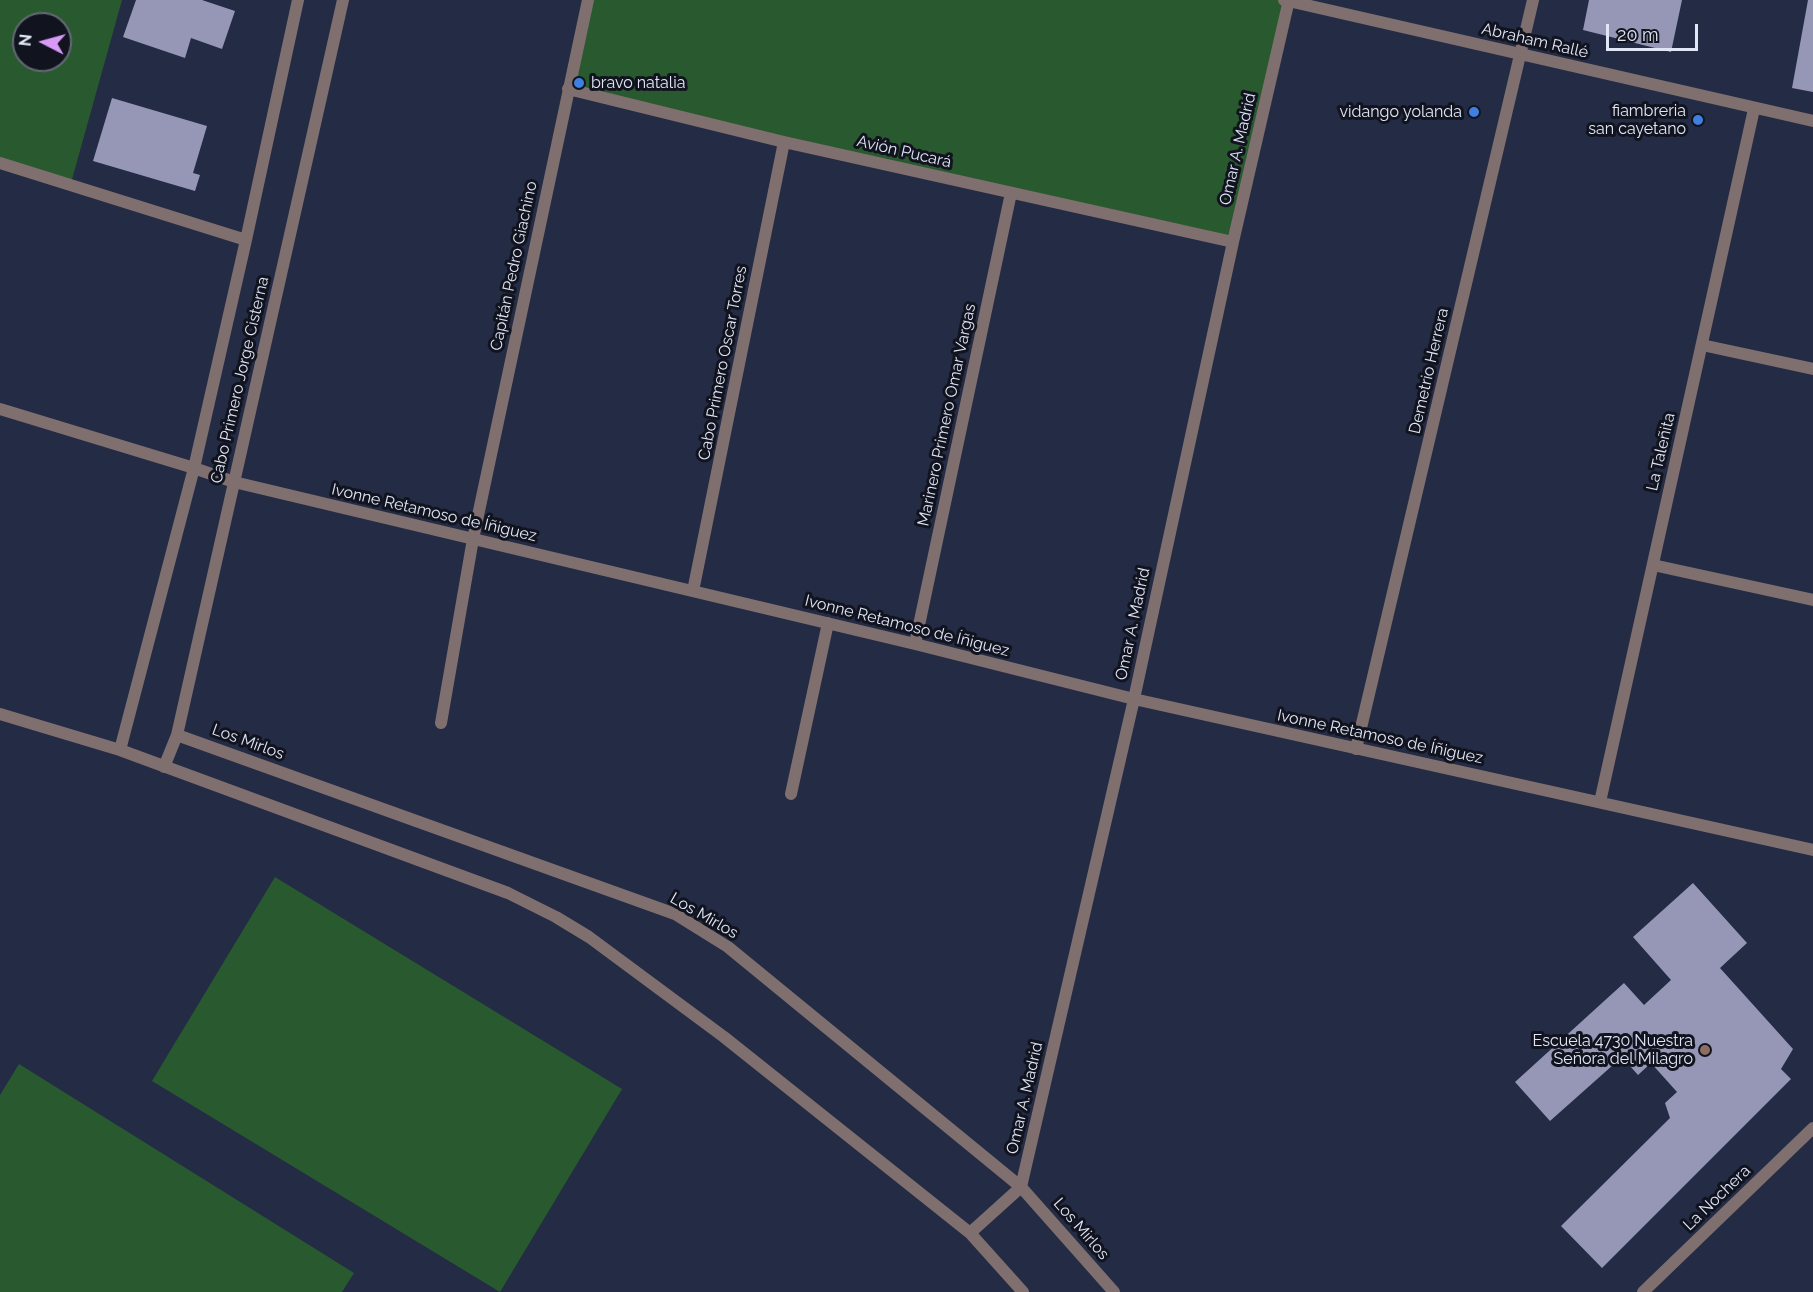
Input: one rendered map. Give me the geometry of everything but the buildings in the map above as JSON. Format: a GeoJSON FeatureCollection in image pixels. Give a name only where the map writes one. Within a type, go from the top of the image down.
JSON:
{"type":"FeatureCollection","features":[{"type":"Feature","properties":{"kind":"street","name":"Cabo Primero Jorge Cisterna"},"geometry":{"type":"LineString","coordinates":[[120,750],[194,468],[298,0]]}},
{"type":"Feature","properties":{"kind":"street","name":"Cabo Primero Jorge Cisterna"},"geometry":{"type":"LineString","coordinates":[[164,766],[177,735],[343,0]]}},
{"type":"Feature","properties":{"kind":"street","name":"Capitán Pedro Giachino"},"geometry":{"type":"LineString","coordinates":[[441,723],[473,539],[588,0]]}},
{"type":"Feature","properties":{"kind":"street","name":"Abraham Rallé"},"geometry":{"type":"LineString","coordinates":[[1287,0],[1813,121]]}},
{"type":"Feature","properties":{"kind":"street","name":"Omar A. Madrid"},"geometry":{"type":"LineString","coordinates":[[1022,1187],[1134,699],[1287,0]]}},
{"type":"Feature","properties":{"kind":"street","name":"Demetrio Herrera"},"geometry":{"type":"LineString","coordinates":[[1356,749],[1533,0]]}},
{"type":"Feature","properties":{"kind":"street","name":"Avión Pucará"},"geometry":{"type":"LineString","coordinates":[[568,89],[784,142],[1233,242]]}},
{"type":"Feature","properties":{"kind":"street","name":"La Taleñita"},"geometry":{"type":"LineString","coordinates":[[1600,802],[1754,109]]}},
{"type":"Feature","properties":{"kind":"street","name":"Cabo Primero Oscar Torres"},"geometry":{"type":"LineString","coordinates":[[693,591],[784,142]]}},
{"type":"Feature","properties":{"kind":"street"},"geometry":{"type":"LineString","coordinates":[[0,163],[246,240]]}},
{"type":"Feature","properties":{"kind":"street","name":"Marinero Primero Omar Vargas"},"geometry":{"type":"LineString","coordinates":[[915,644],[1011,194]]}},
{"type":"Feature","properties":{"kind":"street"},"geometry":{"type":"LineString","coordinates":[[1702,345],[1813,369]]}},
{"type":"Feature","properties":{"kind":"street","name":"Ivonne Retamoso de Íñiguez"},"geometry":{"type":"LineString","coordinates":[[0,409],[234,482],[828,623],[1134,699],[1813,850]]}},
{"type":"Feature","properties":{"kind":"street"},"geometry":{"type":"LineString","coordinates":[[1653,565],[1813,600]]}},
{"type":"Feature","properties":{"kind":"street"},"geometry":{"type":"LineString","coordinates":[[791,794],[828,623]]}},
{"type":"Feature","properties":{"kind":"street"},"geometry":{"type":"LineString","coordinates":[[0,714],[120,750],[164,766],[508,893],[556,917],[589,937],[724,1037],[970,1233],[1023,1292]]}},
{"type":"Feature","properties":{"kind":"street","name":"Los Mirlos"},"geometry":{"type":"LineString","coordinates":[[177,735],[675,914],[728,947],[1022,1187],[1114,1292]]}},
{"type":"Feature","properties":{"kind":"street","name":"La Nochera"},"geometry":{"type":"LineString","coordinates":[[1643,1292],[1813,1128]]}},
{"type":"Feature","properties":{"kind":"street"},"geometry":{"type":"LineString","coordinates":[[970,1233],[1022,1187]]}},
{"type":"Feature","properties":{"kind":"green space"},"geometry":{"type":"Polygon","coordinates":[[[0,0],[122,0],[71,183],[0,161],[0,0]]]}},
{"type":"Feature","properties":{"kind":"green space"},"geometry":{"type":"Polygon","coordinates":[[[589,0],[1278,0],[1288,2],[1232,241],[570,87],[589,0]]]}},
{"type":"Feature","properties":{"kind":"green space"},"geometry":{"type":"Polygon","coordinates":[[[275,877],[622,1089],[500,1292],[152,1081],[275,877]]]}},
{"type":"Feature","properties":{"kind":"green space"},"geometry":{"type":"Polygon","coordinates":[[[19,1064],[354,1273],[342,1292],[0,1292],[0,1095],[19,1064]]]}},
{"type":"Feature","properties":{"kind":"place","name":"bravo natalia"},"geometry":{"type":"Point","coordinates":[579,83]}},
{"type":"Feature","properties":{"kind":"place","name":"vidango yolanda"},"geometry":{"type":"Point","coordinates":[1474,112]}},
{"type":"Feature","properties":{"kind":"place","name":"fiambreria san cayetano"},"geometry":{"type":"Point","coordinates":[1698,120]}},
{"type":"Feature","properties":{"kind":"place","name":"Escuela 4730 Nuestra Señora del Milagro"},"geometry":{"type":"Point","coordinates":[1705,1050]}}]}
